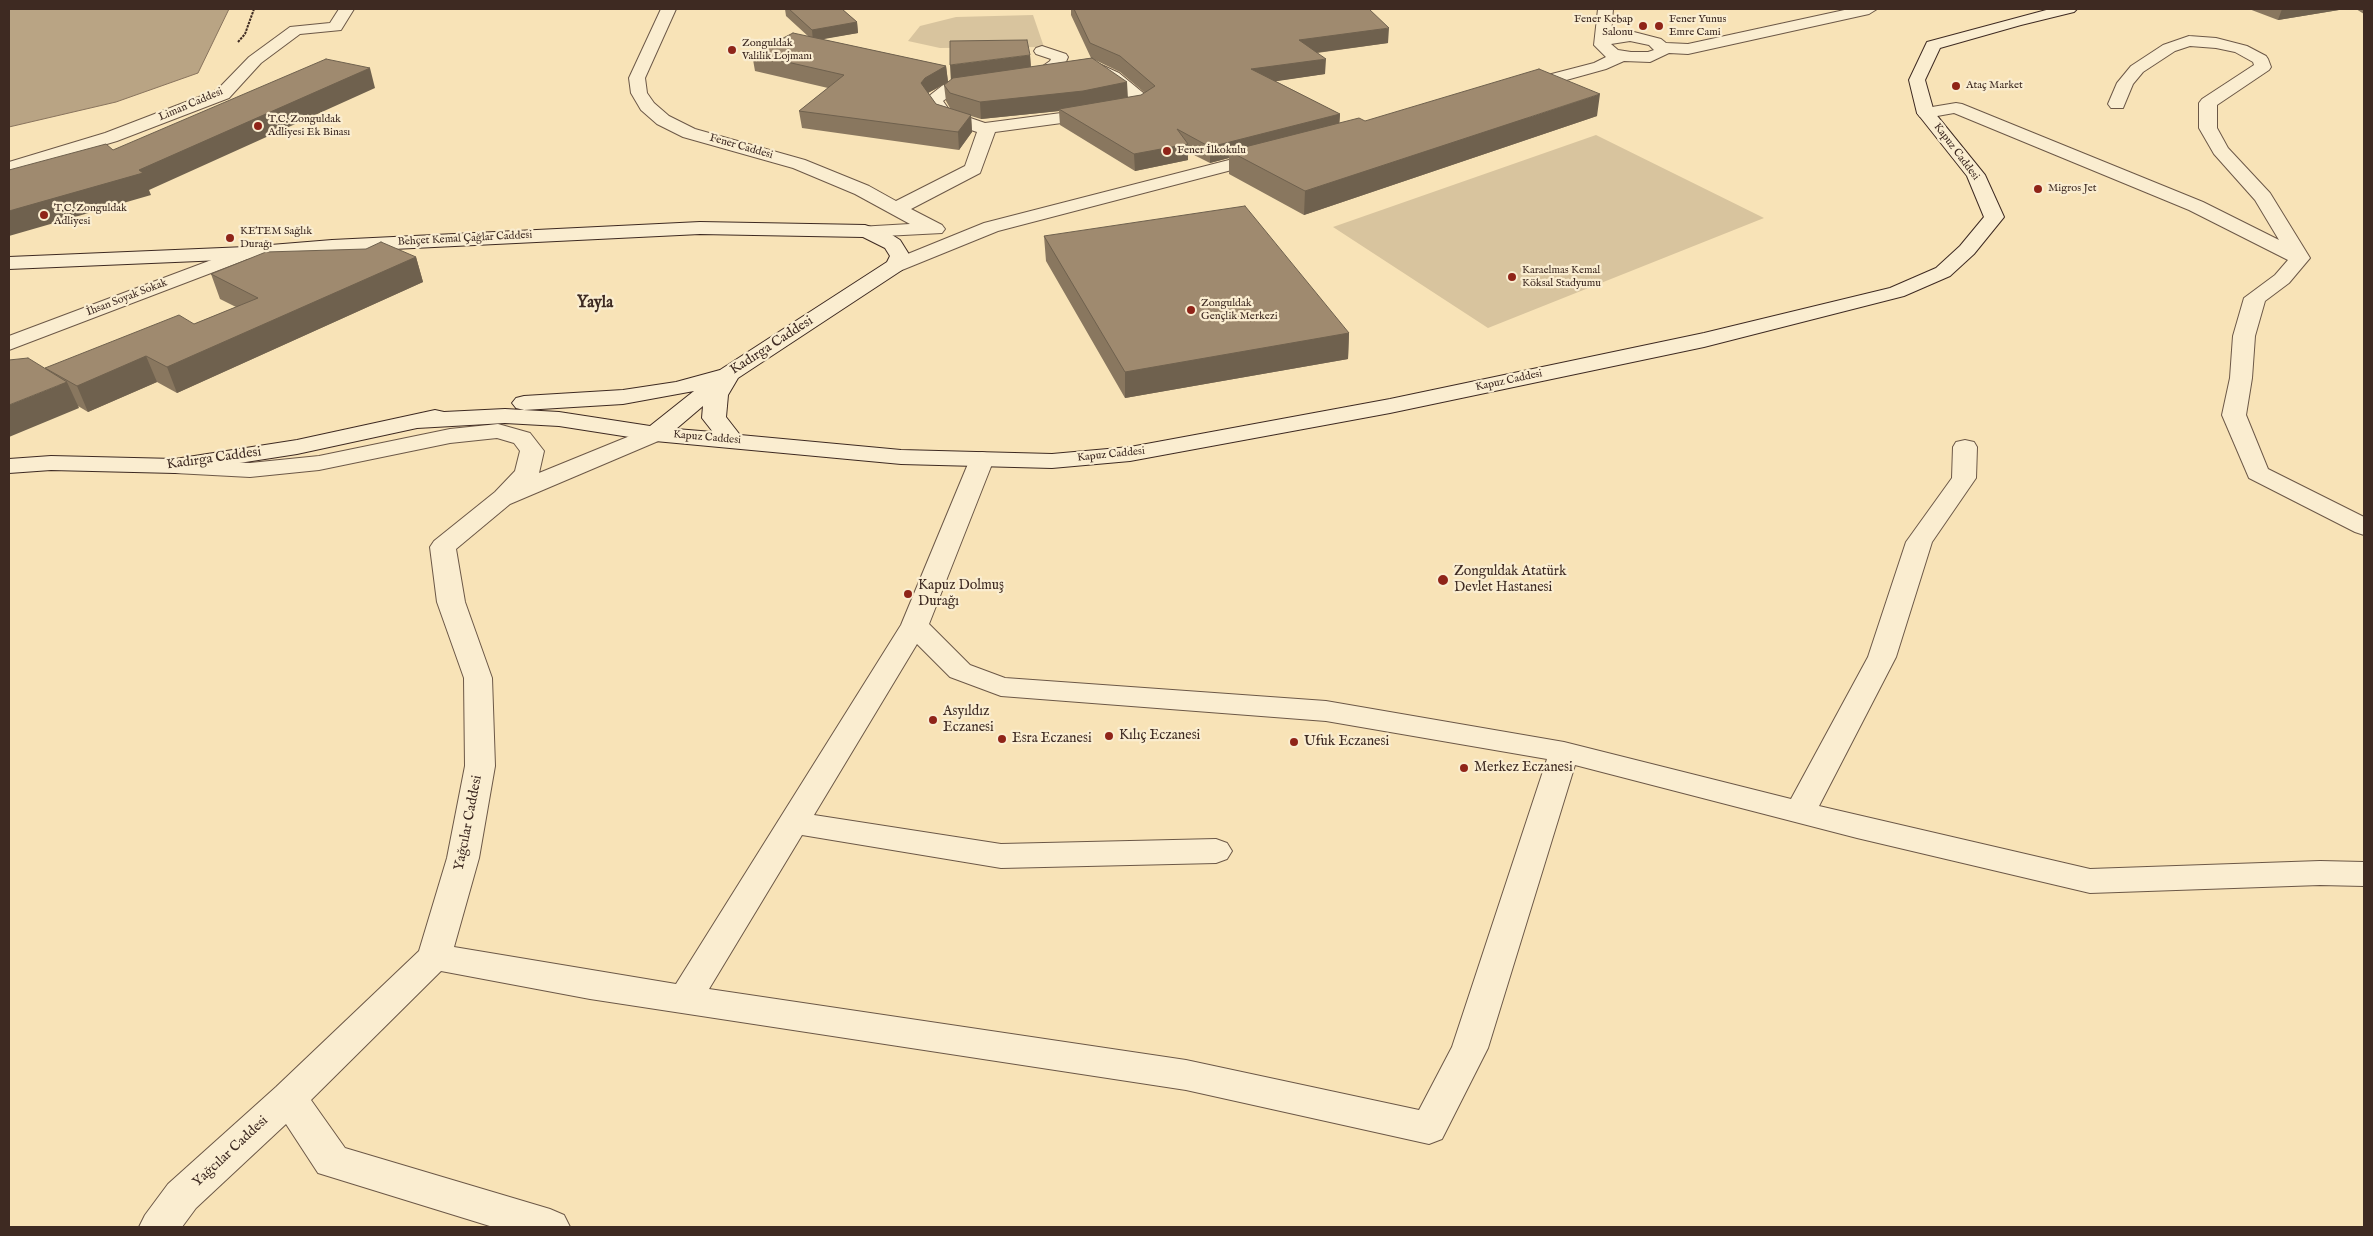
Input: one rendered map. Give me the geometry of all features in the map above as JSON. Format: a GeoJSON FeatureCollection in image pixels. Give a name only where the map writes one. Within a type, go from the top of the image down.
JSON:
{"type":"FeatureCollection","features":[{"type":"Feature","properties":{"kind":"street","name":"Liman Caddesi"},"geometry":{"type":"LineString","coordinates":[[9,168],[111,137],[223,94],[255,60],[296,30],[335,27],[346,9]]}},
{"type":"Feature","properties":{"kind":"street","name":"Fener Caddesi"},"geometry":{"type":"LineString","coordinates":[[668,9],[638,78],[640,93],[647,106],[663,120],[689,133],[798,164],[862,190],[934,229]]}},
{"type":"Feature","properties":{"kind":"street"},"geometry":{"type":"LineString","coordinates":[[1605,9],[1603,48],[1621,56],[1650,57],[1662,52],[1662,48]]}},
{"type":"Feature","properties":{"kind":"street"},"geometry":{"type":"LineString","coordinates":[[1603,42],[1613,38],[1630,36],[1655,42],[1662,48],[1688,49],[1869,9]]}},
{"type":"Feature","properties":{"kind":"street","name":"Kapuz Caddesi"},"geometry":{"type":"LineString","coordinates":[[417,421],[505,416],[559,419],[655,434],[900,457],[1052,461],[1130,454],[1352,413],[1704,340],[1897,292],[1942,272],[1967,250],[1994,217],[1976,175],[1926,113],[1917,80],[1933,45],[2017,21],[2069,9]]}},
{"type":"Feature","properties":{"kind":"street"},"geometry":{"type":"LineString","coordinates":[[2117,104],[2125,83],[2137,69],[2169,48],[2189,41],[2216,43],[2240,49],[2260,59],[2263,67],[2208,103],[2208,128],[2220,150],[2263,197],[2300,258]]}},
{"type":"Feature","properties":{"kind":"street"},"geometry":{"type":"LineString","coordinates":[[1042,51],[1073,61],[1112,77],[1144,101],[1135,105],[1084,115],[984,128],[944,115],[933,100],[949,89],[1039,77],[1057,64],[1073,61]]}},
{"type":"Feature","properties":{"kind":"street"},"geometry":{"type":"LineString","coordinates":[[1506,92],[1600,66],[1621,56]]}},
{"type":"Feature","properties":{"kind":"street"},"geometry":{"type":"LineString","coordinates":[[1926,113],[1956,108],[2048,148],[2196,206],[2300,258]]}},
{"type":"Feature","properties":{"kind":"street"},"geometry":{"type":"LineString","coordinates":[[897,208],[973,169],[984,142],[987,129],[984,128]]}},
{"type":"Feature","properties":{"kind":"street"},"geometry":{"type":"LineString","coordinates":[[865,231],[991,227],[1280,152]]}},
{"type":"Feature","properties":{"kind":"street","name":"Kadırga Caddesi"},"geometry":{"type":"LineString","coordinates":[[655,434],[730,373],[895,266],[991,227]]}},
{"type":"Feature","properties":{"kind":"street","name":"Behçet Kemal Çağlar Caddesi"},"geometry":{"type":"LineString","coordinates":[[9,263],[246,253],[332,246],[700,228],[865,231],[882,237],[893,244],[900,256],[895,266]]}},
{"type":"Feature","properties":{"kind":"street","name":"İhsan Soyak Sokak"},"geometry":{"type":"LineString","coordinates":[[9,343],[246,253]]}},
{"type":"Feature","properties":{"kind":"street"},"geometry":{"type":"LineString","coordinates":[[2300,258],[2282,279],[2255,298],[2244,336],[2241,378],[2234,415],[2258,473],[2364,527]]}},
{"type":"Feature","properties":{"kind":"street"},"geometry":{"type":"LineString","coordinates":[[417,421],[497,405],[624,397],[679,388],[730,373]]}},
{"type":"Feature","properties":{"kind":"street"},"geometry":{"type":"LineString","coordinates":[[730,373],[716,395],[714,418],[732,440]]}},
{"type":"Feature","properties":{"kind":"street","name":"Kadırga Caddesi"},"geometry":{"type":"LineString","coordinates":[[9,466],[51,463],[175,466],[297,447],[417,421]]}},
{"type":"Feature","properties":{"kind":"street"},"geometry":{"type":"LineString","coordinates":[[175,466],[250,470],[319,463],[450,436],[498,431],[522,438],[532,452],[527,473],[501,499]]}},
{"type":"Feature","properties":{"kind":"street","name":"Yağcılar Caddesi"},"geometry":{"type":"LineString","coordinates":[[160,1227],[182,1196],[289,1098],[434,956],[463,858],[480,766],[478,678],[451,602],[443,547],[501,499],[655,434]]}},
{"type":"Feature","properties":{"kind":"street"},"geometry":{"type":"LineString","coordinates":[[1800,812],[1882,657],[1920,542],[1964,478],[1965,447]]}},
{"type":"Feature","properties":{"kind":"street"},"geometry":{"type":"LineString","coordinates":[[685,999],[915,625],[982,459]]}},
{"type":"Feature","properties":{"kind":"street"},"geometry":{"type":"LineString","coordinates":[[915,625],[960,671],[1000,687],[1326,711],[1564,752],[1800,812],[2090,881],[2364,874]]}},
{"type":"Feature","properties":{"kind":"street"},"geometry":{"type":"LineString","coordinates":[[434,956],[590,985],[1186,1075],[1429,1128],[1470,1048],[1564,752]]}},
{"type":"Feature","properties":{"kind":"street"},"geometry":{"type":"LineString","coordinates":[[794,823],[1001,856],[1216,851]]}},
{"type":"Feature","properties":{"kind":"street"},"geometry":{"type":"LineString","coordinates":[[289,1098],[332,1161],[550,1227]]}},
{"type":"Feature","properties":{"kind":"shaded area"},"geometry":{"type":"Polygon","coordinates":[[[9,9],[229,9],[198,73],[116,102],[9,127],[9,9]]]}},
{"type":"Feature","properties":{"kind":"shaded area"},"geometry":{"type":"Polygon","coordinates":[[[1033,15],[1044,47],[940,48],[908,41],[920,26],[956,17],[1033,15]]]}},
{"type":"Feature","properties":{"kind":"shaded area","name":"Karaelmas Kemal Köksal Stadyumu"},"geometry":{"type":"Polygon","coordinates":[[[1596,135],[1764,218],[1488,328],[1333,227],[1596,135]]]}},
{"type":"Feature","properties":{"kind":"building"},"geometry":{"type":"Polygon","coordinates":[[[789,9],[842,9],[857,22],[812,30],[789,9]]]}},
{"type":"Feature","properties":{"kind":"building"},"geometry":{"type":"Polygon","coordinates":[[[1074,9],[1369,9],[1389,28],[1299,40],[1326,59],[1251,69],[1340,114],[1210,147],[1177,129],[1188,144],[1134,154],[1059,109],[1141,95],[1155,86],[1120,56],[1090,43],[1074,9]]]}},
{"type":"Feature","properties":{"kind":"building"},"geometry":{"type":"Polygon","coordinates":[[[793,33],[946,66],[925,78],[921,83],[936,104],[971,115],[958,132],[799,111],[844,75],[752,54],[793,33]]]}},
{"type":"Feature","properties":{"kind":"building"},"geometry":{"type":"Polygon","coordinates":[[[1027,40],[1030,55],[950,65],[950,41],[1027,40]]]}},
{"type":"Feature","properties":{"kind":"building"},"geometry":{"type":"Polygon","coordinates":[[[1092,58],[1127,82],[1083,91],[980,102],[950,93],[944,85],[953,78],[1092,58]]]}},
{"type":"Feature","properties":{"kind":"building"},"geometry":{"type":"Polygon","coordinates":[[[326,59],[370,68],[139,170],[143,173],[9,211],[9,170],[106,144],[113,150],[326,59]]]}},
{"type":"Feature","properties":{"kind":"building"},"geometry":{"type":"Polygon","coordinates":[[[1539,69],[1600,94],[1305,191],[1229,151],[1359,118],[1365,121],[1539,69]]]}},
{"type":"Feature","properties":{"kind":"building","name":"Zonguldak Gençlik Merkezi"},"geometry":{"type":"Polygon","coordinates":[[[1245,206],[1349,333],[1125,372],[1044,236],[1245,206]]]}},
{"type":"Feature","properties":{"kind":"building"},"geometry":{"type":"Polygon","coordinates":[[[381,242],[416,257],[167,367],[146,356],[77,386],[45,368],[179,315],[194,324],[258,298],[211,274],[266,252],[366,249],[381,242]]]}},
{"type":"Feature","properties":{"kind":"building"},"geometry":{"type":"Polygon","coordinates":[[[28,358],[67,382],[9,405],[9,360],[28,358]]]}},
{"type":"Feature","properties":{"kind":"place","name":"Fener Kebap Salonu"},"geometry":{"type":"Point","coordinates":[1643,26]}},
{"type":"Feature","properties":{"kind":"place","name":"Fener Yunus Emre Cami"},"geometry":{"type":"Point","coordinates":[1659,26]}},
{"type":"Feature","properties":{"kind":"place","name":"Zonguldak Valilik Lojmanı"},"geometry":{"type":"Point","coordinates":[732,50]}},
{"type":"Feature","properties":{"kind":"place","name":"Ataç Market"},"geometry":{"type":"Point","coordinates":[1956,86]}},
{"type":"Feature","properties":{"kind":"place","name":"T.C. Zonguldak Adliyesi Ek Binası"},"geometry":{"type":"Point","coordinates":[258,126]}},
{"type":"Feature","properties":{"kind":"place","name":"Fener İlkokulu"},"geometry":{"type":"Point","coordinates":[1167,151]}},
{"type":"Feature","properties":{"kind":"place","name":"Migros Jet"},"geometry":{"type":"Point","coordinates":[2038,189]}},
{"type":"Feature","properties":{"kind":"place","name":"T.C. Zonguldak Adliyesi"},"geometry":{"type":"Point","coordinates":[44,215]}},
{"type":"Feature","properties":{"kind":"place","name":"KETEM Sağlık Durağı"},"geometry":{"type":"Point","coordinates":[230,238]}},
{"type":"Feature","properties":{"kind":"place","name":"Karaelmas Kemal Köksal Stadyumu"},"geometry":{"type":"Point","coordinates":[1512,277]}},
{"type":"Feature","properties":{"kind":"place","name":"Zonguldak Gençlik Merkezi"},"geometry":{"type":"Point","coordinates":[1191,310]}},
{"type":"Feature","properties":{"kind":"place","name":"Zonguldak Atatürk Devlet Hastanesi"},"geometry":{"type":"Point","coordinates":[1443,580]}},
{"type":"Feature","properties":{"kind":"place","name":"Kapuz Dolmuş Durağı"},"geometry":{"type":"Point","coordinates":[908,594]}},
{"type":"Feature","properties":{"kind":"place","name":"Asyıldız Eczanesi"},"geometry":{"type":"Point","coordinates":[933,720]}},
{"type":"Feature","properties":{"kind":"place","name":"Kılıç Eczanesi"},"geometry":{"type":"Point","coordinates":[1109,736]}},
{"type":"Feature","properties":{"kind":"place","name":"Esra Eczanesi"},"geometry":{"type":"Point","coordinates":[1002,739]}},
{"type":"Feature","properties":{"kind":"place","name":"Ufuk Eczanesi"},"geometry":{"type":"Point","coordinates":[1294,742]}},
{"type":"Feature","properties":{"kind":"place","name":"Merkez Eczanesi"},"geometry":{"type":"Point","coordinates":[1464,768]}},
{"type":"Feature","properties":{"kind":"district","name":"Yayla"},"geometry":{"type":"Point","coordinates":[595,304]}}]}
